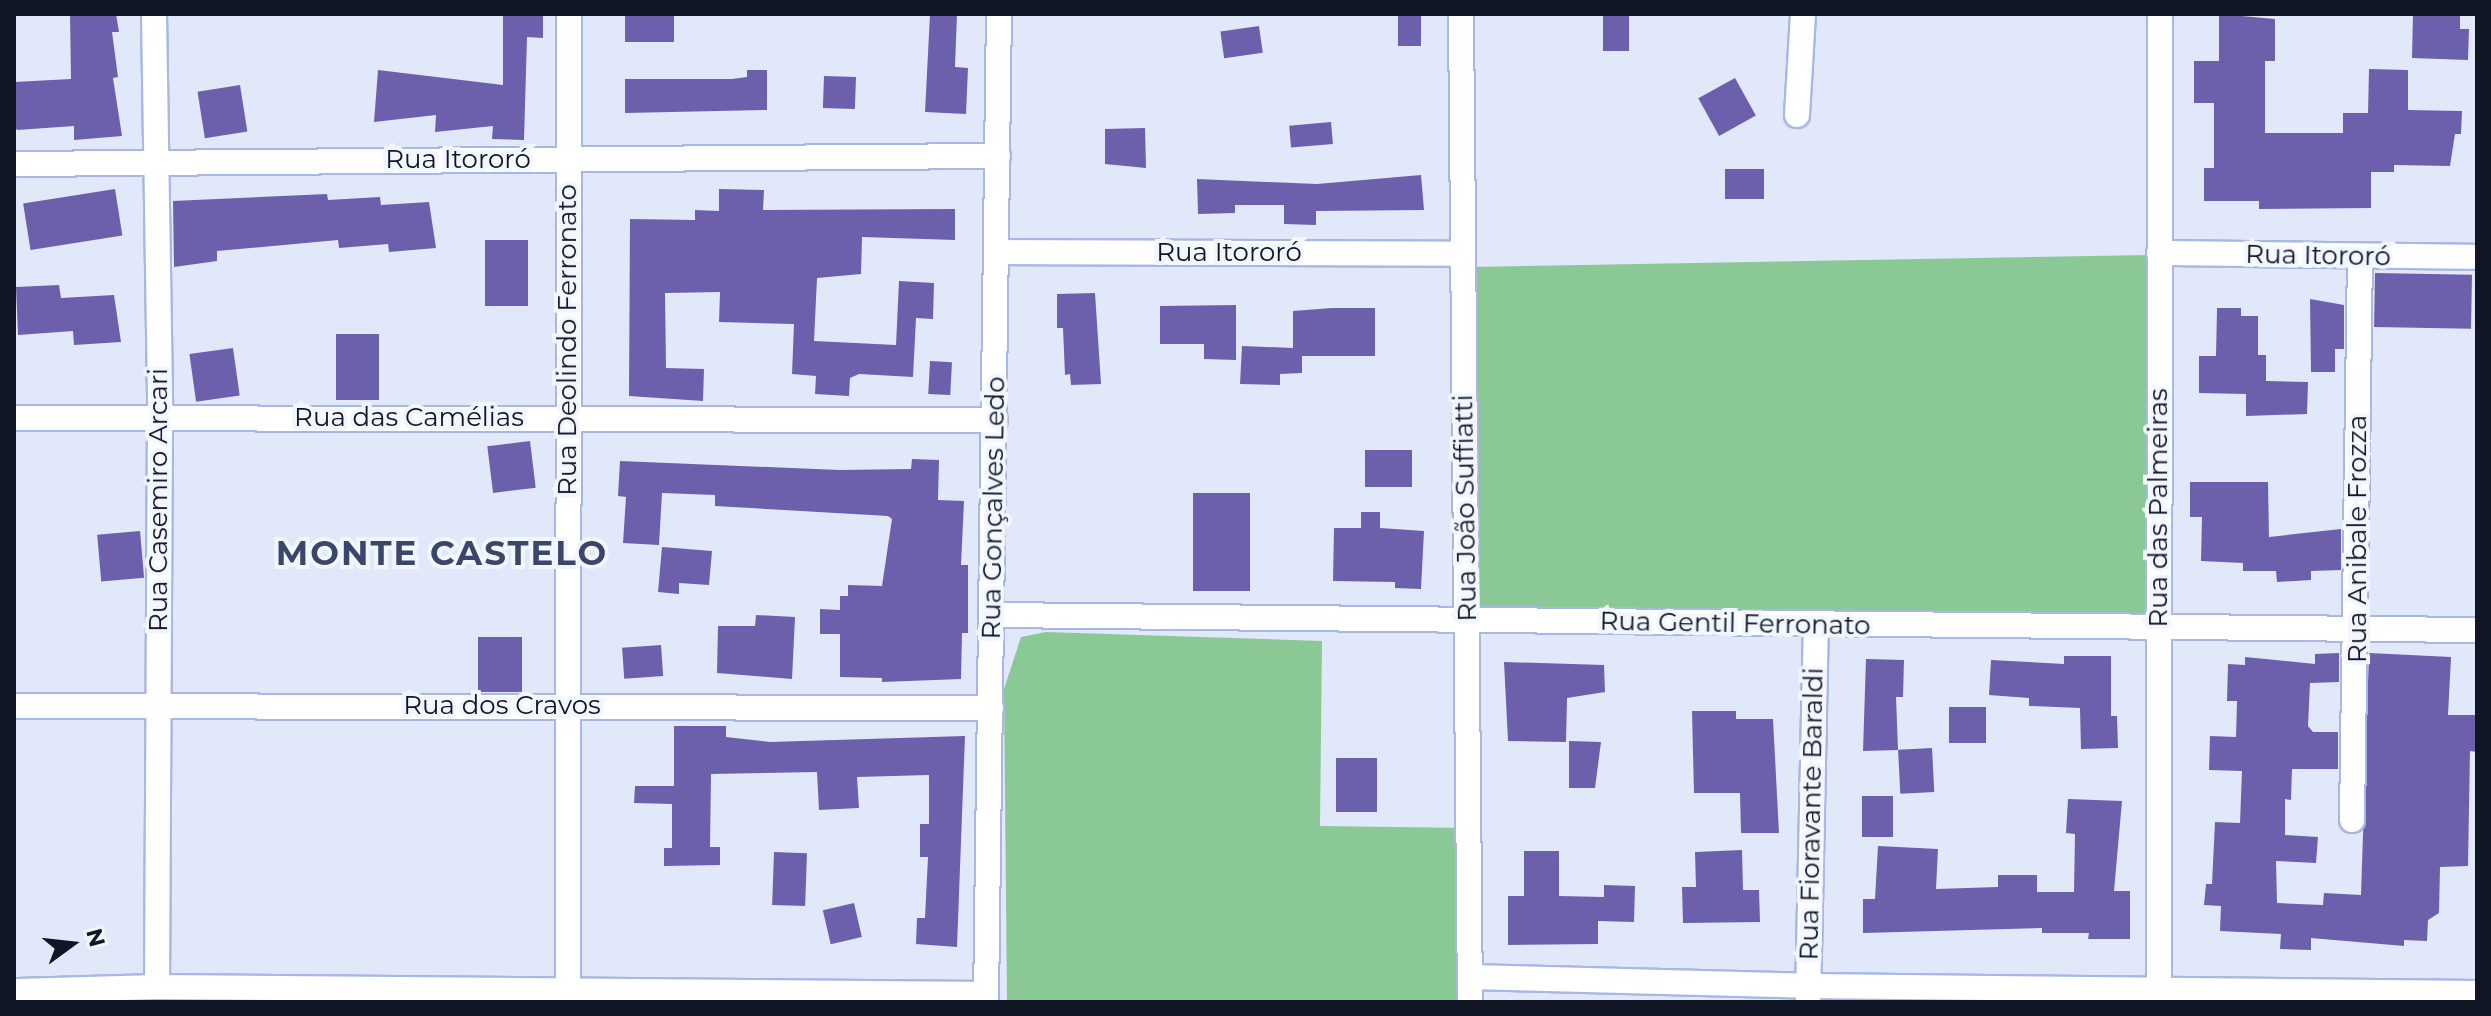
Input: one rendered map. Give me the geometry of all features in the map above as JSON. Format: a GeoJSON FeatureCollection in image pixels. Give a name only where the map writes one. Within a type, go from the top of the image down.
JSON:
{"type":"FeatureCollection","features":[{"type":"Feature","properties":{"kind":"street","name":"Rua Casemiro Arcari"},"geometry":{"type":"LineString","coordinates":[[154,14],[160,418],[157,987]]}},
{"type":"Feature","properties":{"kind":"street","name":"Rua Deolindo Ferronato"},"geometry":{"type":"LineString","coordinates":[[568,995],[569,14]]}},
{"type":"Feature","properties":{"kind":"street","name":"Rua Gonçalves Ledo"},"geometry":{"type":"LineString","coordinates":[[986,998],[999,14]]}},
{"type":"Feature","properties":{"kind":"street","name":"Rua João Suffiatti"},"geometry":{"type":"LineString","coordinates":[[1461,14],[1470,1002]]}},
{"type":"Feature","properties":{"kind":"street"},"geometry":{"type":"LineString","coordinates":[[1797,115],[1803,14]]}},
{"type":"Feature","properties":{"kind":"street","name":"Rua das Palmeiras"},"geometry":{"type":"LineString","coordinates":[[2158,996],[2160,14]]}},
{"type":"Feature","properties":{"kind":"street","name":"Rua Itororó"},"geometry":{"type":"LineString","coordinates":[[14,164],[156,160],[998,156]]}},
{"type":"Feature","properties":{"kind":"street","name":"Rua Itororó"},"geometry":{"type":"LineString","coordinates":[[997,252],[1461,254]]}},
{"type":"Feature","properties":{"kind":"street","name":"Rua Itororó"},"geometry":{"type":"LineString","coordinates":[[2159,253],[2477,257]]}},
{"type":"Feature","properties":{"kind":"street","name":"Rua Anibale Frozza"},"geometry":{"type":"LineString","coordinates":[[2352,820],[2358,629],[2360,257]]}},
{"type":"Feature","properties":{"kind":"street","name":"Rua das Camélias"},"geometry":{"type":"LineString","coordinates":[[14,418],[995,420]]}},
{"type":"Feature","properties":{"kind":"street","name":"Rua Gentil Ferronato"},"geometry":{"type":"LineString","coordinates":[[993,615],[1816,627],[2160,626],[2477,630]]}},
{"type":"Feature","properties":{"kind":"street","name":"Rua Fioravante Baraldi"},"geometry":{"type":"LineString","coordinates":[[1808,994],[1816,627]]}},
{"type":"Feature","properties":{"kind":"street","name":"Rua dos Cravos"},"geometry":{"type":"LineString","coordinates":[[14,706],[158,710],[568,705],[991,708]]}},
{"type":"Feature","properties":{"kind":"street"},"geometry":{"type":"LineString","coordinates":[[1470,977],[1808,994],[2158,996],[2477,993]]}},
{"type":"Feature","properties":{"kind":"street"},"geometry":{"type":"LineString","coordinates":[[19,996],[157,987],[568,995],[986,998]]}},
{"type":"Feature","properties":{"kind":"green space"},"geometry":{"type":"Polygon","coordinates":[[[2150,255],[2156,618],[1475,630],[1469,267],[2150,255]]]}},
{"type":"Feature","properties":{"kind":"green space"},"geometry":{"type":"Polygon","coordinates":[[[1046,632],[1322,641],[1320,826],[1468,828],[1466,1002],[1007,1002],[1004,689],[1021,637],[1046,632]]]}},
{"type":"Feature","properties":{"kind":"building"},"geometry":{"type":"Polygon","coordinates":[[[70,14],[116,14],[119,32],[112,32],[118,77],[113,78],[122,136],[74,140],[74,126],[17,130],[14,126],[14,82],[71,79],[70,14]]]}},
{"type":"Feature","properties":{"kind":"building"},"geometry":{"type":"Polygon","coordinates":[[[625,14],[674,14],[674,42],[625,42],[625,14]]]}},
{"type":"Feature","properties":{"kind":"building"},"geometry":{"type":"Polygon","coordinates":[[[930,14],[957,14],[955,67],[968,68],[966,114],[925,112],[930,14]]]}},
{"type":"Feature","properties":{"kind":"building"},"geometry":{"type":"Polygon","coordinates":[[[1398,14],[1421,14],[1421,46],[1398,46],[1398,14]]]}},
{"type":"Feature","properties":{"kind":"building"},"geometry":{"type":"Polygon","coordinates":[[[1603,14],[1629,14],[1629,51],[1603,51],[1603,14]]]}},
{"type":"Feature","properties":{"kind":"building"},"geometry":{"type":"Polygon","coordinates":[[[2219,14],[2275,19],[2275,61],[2265,61],[2265,133],[2343,133],[2343,113],[2368,113],[2369,69],[2408,70],[2408,110],[2462,111],[2461,134],[2455,134],[2450,166],[2394,165],[2394,172],[2371,172],[2371,208],[2259,209],[2259,201],[2204,201],[2204,168],[2214,168],[2214,103],[2194,103],[2194,61],[2219,61],[2219,14]]]}},
{"type":"Feature","properties":{"kind":"building"},"geometry":{"type":"Polygon","coordinates":[[[2413,14],[2460,14],[2460,29],[2469,29],[2468,60],[2412,58],[2413,14]]]}},
{"type":"Feature","properties":{"kind":"building"},"geometry":{"type":"Polygon","coordinates":[[[503,15],[543,16],[543,38],[527,37],[524,140],[492,139],[493,126],[435,132],[436,115],[374,122],[378,70],[503,85],[503,15]]]}},
{"type":"Feature","properties":{"kind":"building"},"geometry":{"type":"Polygon","coordinates":[[[1259,26],[1263,53],[1224,58],[1220,31],[1259,26]]]}},
{"type":"Feature","properties":{"kind":"building"},"geometry":{"type":"Polygon","coordinates":[[[747,70],[767,70],[767,110],[625,113],[625,79],[732,79],[747,77],[747,70]]]}},
{"type":"Feature","properties":{"kind":"building"},"geometry":{"type":"Polygon","coordinates":[[[824,76],[856,77],[855,109],[823,108],[824,76]]]}},
{"type":"Feature","properties":{"kind":"building"},"geometry":{"type":"Polygon","coordinates":[[[1735,78],[1756,116],[1719,136],[1698,98],[1735,78]]]}},
{"type":"Feature","properties":{"kind":"building"},"geometry":{"type":"Polygon","coordinates":[[[240,85],[247,131],[205,138],[198,92],[240,85]]]}},
{"type":"Feature","properties":{"kind":"building"},"geometry":{"type":"Polygon","coordinates":[[[1331,122],[1333,144],[1291,148],[1289,126],[1331,122]]]}},
{"type":"Feature","properties":{"kind":"building"},"geometry":{"type":"Polygon","coordinates":[[[1145,128],[1146,168],[1105,164],[1105,129],[1145,128]]]}},
{"type":"Feature","properties":{"kind":"building"},"geometry":{"type":"Polygon","coordinates":[[[1725,169],[1764,169],[1764,199],[1725,199],[1725,169]]]}},
{"type":"Feature","properties":{"kind":"building"},"geometry":{"type":"Polygon","coordinates":[[[1421,175],[1424,210],[1316,211],[1316,225],[1284,224],[1284,205],[1235,205],[1235,213],[1198,214],[1197,179],[1317,184],[1421,175]]]}},
{"type":"Feature","properties":{"kind":"building"},"geometry":{"type":"Polygon","coordinates":[[[115,189],[122,235],[30,250],[23,204],[115,189]]]}},
{"type":"Feature","properties":{"kind":"building"},"geometry":{"type":"Polygon","coordinates":[[[719,189],[764,190],[763,210],[955,209],[955,240],[862,237],[861,274],[817,278],[814,341],[896,345],[899,281],[934,283],[933,319],[916,318],[913,377],[859,374],[850,378],[849,396],[815,394],[816,376],[792,374],[794,324],[719,322],[720,292],[665,293],[666,368],[704,369],[703,401],[629,396],[630,219],[695,220],[695,210],[719,211],[719,189]]]}},
{"type":"Feature","properties":{"kind":"building"},"geometry":{"type":"Polygon","coordinates":[[[327,194],[328,200],[380,197],[381,205],[429,202],[436,248],[389,252],[388,244],[339,248],[338,240],[217,251],[217,261],[174,267],[173,201],[327,194]]]}},
{"type":"Feature","properties":{"kind":"building"},"geometry":{"type":"Polygon","coordinates":[[[485,240],[528,240],[528,306],[485,306],[485,240]]]}},
{"type":"Feature","properties":{"kind":"building"},"geometry":{"type":"Polygon","coordinates":[[[2375,273],[2472,275],[2471,329],[2374,327],[2375,273]]]}},
{"type":"Feature","properties":{"kind":"building"},"geometry":{"type":"Polygon","coordinates":[[[59,285],[61,298],[114,295],[121,342],[74,345],[73,331],[18,335],[16,287],[59,285]]]}},
{"type":"Feature","properties":{"kind":"building"},"geometry":{"type":"Polygon","coordinates":[[[1095,293],[1101,384],[1071,385],[1070,374],[1065,375],[1063,328],[1057,328],[1057,294],[1095,293]]]}},
{"type":"Feature","properties":{"kind":"building"},"geometry":{"type":"Polygon","coordinates":[[[2310,299],[2344,305],[2344,349],[2335,349],[2335,372],[2311,372],[2310,299]]]}},
{"type":"Feature","properties":{"kind":"building"},"geometry":{"type":"Polygon","coordinates":[[[1236,305],[1236,360],[1204,359],[1204,344],[1160,344],[1160,306],[1236,305]]]}},
{"type":"Feature","properties":{"kind":"building"},"geometry":{"type":"Polygon","coordinates":[[[1375,308],[1375,356],[1302,356],[1302,373],[1280,374],[1280,385],[1240,384],[1242,346],[1293,348],[1293,311],[1375,308]]]}},
{"type":"Feature","properties":{"kind":"building"},"geometry":{"type":"Polygon","coordinates":[[[2217,308],[2241,308],[2241,316],[2258,316],[2258,355],[2266,355],[2266,381],[2308,382],[2307,414],[2246,416],[2246,394],[2199,393],[2199,356],[2216,356],[2217,308]]]}},
{"type":"Feature","properties":{"kind":"building"},"geometry":{"type":"Polygon","coordinates":[[[336,334],[379,334],[379,400],[336,400],[336,334]]]}},
{"type":"Feature","properties":{"kind":"building"},"geometry":{"type":"Polygon","coordinates":[[[233,348],[240,396],[196,402],[189,354],[233,348]]]}},
{"type":"Feature","properties":{"kind":"building"},"geometry":{"type":"Polygon","coordinates":[[[930,361],[952,362],[950,395],[928,394],[930,361]]]}},
{"type":"Feature","properties":{"kind":"building"},"geometry":{"type":"Polygon","coordinates":[[[530,441],[536,488],[493,493],[487,446],[530,441]]]}},
{"type":"Feature","properties":{"kind":"building"},"geometry":{"type":"Polygon","coordinates":[[[1365,450],[1412,450],[1412,487],[1365,487],[1365,450]]]}},
{"type":"Feature","properties":{"kind":"building"},"geometry":{"type":"Polygon","coordinates":[[[912,459],[939,460],[938,500],[964,501],[961,565],[968,565],[968,633],[962,633],[961,679],[882,682],[882,678],[840,677],[840,634],[820,634],[820,609],[840,610],[840,596],[848,596],[848,585],[882,586],[892,519],[888,516],[715,506],[715,495],[662,493],[659,545],[623,543],[626,497],[618,496],[620,461],[840,470],[911,469],[912,459]]]}},
{"type":"Feature","properties":{"kind":"building"},"geometry":{"type":"Polygon","coordinates":[[[2190,482],[2268,482],[2269,537],[2341,529],[2341,570],[2311,571],[2311,580],[2277,582],[2276,571],[2243,571],[2243,563],[2201,561],[2202,517],[2190,517],[2190,482]]]}},
{"type":"Feature","properties":{"kind":"building"},"geometry":{"type":"Polygon","coordinates":[[[1193,493],[1250,493],[1250,591],[1193,591],[1193,493]]]}},
{"type":"Feature","properties":{"kind":"building"},"geometry":{"type":"Polygon","coordinates":[[[1361,512],[1380,512],[1380,528],[1424,531],[1421,589],[1395,588],[1395,582],[1333,581],[1334,528],[1361,528],[1361,512]]]}},
{"type":"Feature","properties":{"kind":"building"},"geometry":{"type":"Polygon","coordinates":[[[140,531],[144,578],[101,582],[97,535],[140,531]]]}},
{"type":"Feature","properties":{"kind":"building"},"geometry":{"type":"Polygon","coordinates":[[[662,547],[712,551],[709,585],[679,583],[679,594],[658,592],[662,547]]]}},
{"type":"Feature","properties":{"kind":"building"},"geometry":{"type":"Polygon","coordinates":[[[756,615],[795,617],[792,679],[717,673],[718,626],[755,626],[756,615]]]}},
{"type":"Feature","properties":{"kind":"building"},"geometry":{"type":"Polygon","coordinates":[[[478,637],[522,637],[522,692],[478,692],[478,637]]]}},
{"type":"Feature","properties":{"kind":"building"},"geometry":{"type":"Polygon","coordinates":[[[661,645],[663,676],[624,679],[622,648],[661,645]]]}},
{"type":"Feature","properties":{"kind":"building"},"geometry":{"type":"Polygon","coordinates":[[[2339,653],[2339,682],[2310,683],[2308,726],[2313,732],[2338,732],[2338,769],[2292,769],[2291,800],[2285,799],[2285,835],[2318,837],[2316,863],[2276,861],[2277,903],[2323,905],[2324,893],[2361,895],[2369,653],[2451,657],[2448,715],[2477,715],[2477,752],[2470,751],[2468,866],[2440,867],[2439,913],[2428,920],[2427,941],[2404,940],[2404,946],[2311,938],[2311,950],[2280,949],[2281,934],[2220,931],[2221,906],[2204,905],[2206,884],[2212,884],[2215,822],[2240,823],[2242,771],[2209,770],[2210,736],[2236,737],[2237,701],[2227,701],[2228,664],[2245,665],[2245,657],[2315,664],[2315,654],[2339,653]]]}},
{"type":"Feature","properties":{"kind":"building"},"geometry":{"type":"Polygon","coordinates":[[[2064,656],[2111,656],[2111,716],[2117,716],[2118,748],[2081,749],[2080,708],[2029,706],[2029,698],[1989,695],[1991,660],[2064,664],[2064,656]]]}},
{"type":"Feature","properties":{"kind":"building"},"geometry":{"type":"Polygon","coordinates":[[[1866,659],[1904,660],[1903,697],[1896,697],[1898,750],[1863,751],[1866,659]]]}},
{"type":"Feature","properties":{"kind":"building"},"geometry":{"type":"Polygon","coordinates":[[[1504,662],[1604,665],[1605,692],[1567,698],[1566,742],[1508,741],[1504,662]]]}},
{"type":"Feature","properties":{"kind":"building"},"geometry":{"type":"Polygon","coordinates":[[[1949,707],[1986,707],[1986,743],[1949,743],[1949,707]]]}},
{"type":"Feature","properties":{"kind":"building"},"geometry":{"type":"Polygon","coordinates":[[[1692,711],[1736,711],[1736,719],[1773,719],[1779,833],[1741,833],[1740,793],[1694,793],[1692,711]]]}},
{"type":"Feature","properties":{"kind":"building"},"geometry":{"type":"Polygon","coordinates":[[[674,726],[726,726],[726,737],[770,742],[965,736],[957,947],[916,944],[917,918],[925,918],[928,857],[920,857],[920,824],[929,824],[929,775],[857,777],[859,808],[819,810],[817,772],[711,774],[710,847],[720,847],[720,865],[664,866],[664,848],[672,848],[672,804],[634,803],[635,786],[674,786],[674,726]]]}},
{"type":"Feature","properties":{"kind":"building"},"geometry":{"type":"Polygon","coordinates":[[[1569,741],[1601,742],[1595,788],[1569,788],[1569,741]]]}},
{"type":"Feature","properties":{"kind":"building"},"geometry":{"type":"Polygon","coordinates":[[[1932,748],[1934,792],[1900,794],[1898,750],[1932,748]]]}},
{"type":"Feature","properties":{"kind":"building"},"geometry":{"type":"Polygon","coordinates":[[[1336,758],[1377,758],[1377,812],[1336,812],[1336,758]]]}},
{"type":"Feature","properties":{"kind":"building"},"geometry":{"type":"Polygon","coordinates":[[[1862,796],[1893,796],[1893,837],[1862,837],[1862,796]]]}},
{"type":"Feature","properties":{"kind":"building"},"geometry":{"type":"Polygon","coordinates":[[[2068,799],[2122,801],[2114,891],[2130,891],[2130,939],[2088,939],[2089,933],[2042,933],[2042,928],[1863,933],[1863,899],[1875,899],[1878,846],[1938,849],[1936,889],[1998,887],[1998,875],[2037,875],[2037,892],[2074,892],[2075,834],[2066,833],[2068,799]]]}},
{"type":"Feature","properties":{"kind":"building"},"geometry":{"type":"Polygon","coordinates":[[[1742,850],[1743,890],[1759,890],[1760,922],[1683,923],[1682,887],[1696,887],[1695,852],[1742,850]]]}},
{"type":"Feature","properties":{"kind":"building"},"geometry":{"type":"Polygon","coordinates":[[[1524,851],[1559,851],[1559,896],[1604,897],[1604,885],[1635,886],[1634,922],[1598,921],[1598,944],[1508,945],[1508,896],[1524,896],[1524,851]]]}},
{"type":"Feature","properties":{"kind":"building"},"geometry":{"type":"Polygon","coordinates":[[[774,852],[807,853],[805,906],[772,905],[774,852]]]}},
{"type":"Feature","properties":{"kind":"building"},"geometry":{"type":"Polygon","coordinates":[[[854,903],[862,937],[831,944],[823,910],[854,903]]]}},
{"type":"Feature","properties":{"kind":"district","name":"MONTE CASTELO"},"geometry":{"type":"Point","coordinates":[442,554]}}]}
